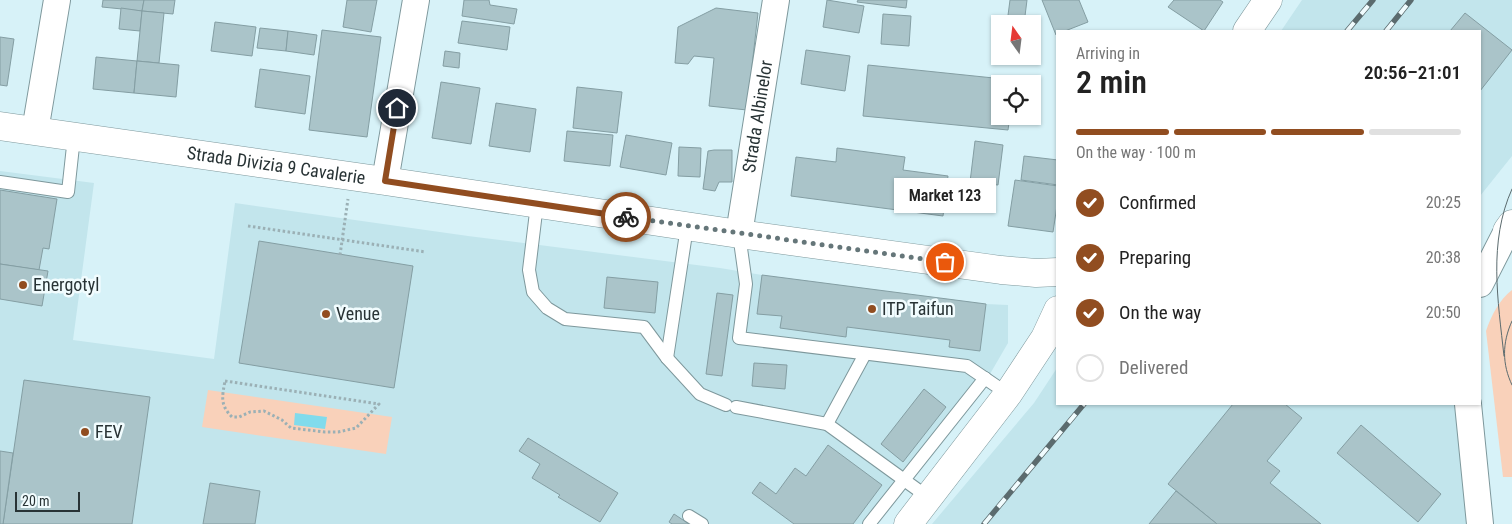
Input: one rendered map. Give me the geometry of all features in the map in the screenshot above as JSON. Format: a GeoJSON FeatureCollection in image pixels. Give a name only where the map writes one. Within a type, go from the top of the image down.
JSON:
{"type":"FeatureCollection","features":[{"type":"Feature","properties":{"kind":"main road"},"geometry":{"type":"LineString","coordinates":[[1248,30],[1268,0]]}},
{"type":"Feature","properties":{"kind":"main road","name":"Strada Divizia 9 Cavalerie"},"geometry":{"type":"LineString","coordinates":[[0,126],[352,176],[687,227],[1001,270],[1036,273],[1056,272]]}},
{"type":"Feature","properties":{"kind":"main road"},"geometry":{"type":"LineString","coordinates":[[908,524],[1008,394],[1045,338],[1056,314]]}},
{"type":"Feature","properties":{"kind":"street"},"geometry":{"type":"LineString","coordinates":[[35,131],[57,0]]}},
{"type":"Feature","properties":{"kind":"street"},"geometry":{"type":"LineString","coordinates":[[385,181],[416,0]]}},
{"type":"Feature","properties":{"kind":"street","name":"Strada Albinelor"},"geometry":{"type":"LineString","coordinates":[[739,234],[776,0]]}},
{"type":"Feature","properties":{"kind":"street"},"geometry":{"type":"LineString","coordinates":[[1481,282],[1510,230]]}},
{"type":"Feature","properties":{"kind":"street"},"geometry":{"type":"LineString","coordinates":[[1468,405],[1480,524]]}},
{"type":"Feature","properties":{"kind":"lane"},"geometry":{"type":"LineString","coordinates":[[0,182],[68,192],[74,137]]}},
{"type":"Feature","properties":{"kind":"lane"},"geometry":{"type":"LineString","coordinates":[[537,204],[529,270],[533,292],[547,308],[564,319],[644,327],[667,358],[700,394],[731,406],[828,424],[928,498]]}},
{"type":"Feature","properties":{"kind":"lane"},"geometry":{"type":"LineString","coordinates":[[667,358],[687,227]]}},
{"type":"Feature","properties":{"kind":"lane"},"geometry":{"type":"LineString","coordinates":[[739,234],[746,284],[739,338],[967,366],[1008,394]]}},
{"type":"Feature","properties":{"kind":"lane"},"geometry":{"type":"LineString","coordinates":[[828,424],[865,354]]}},
{"type":"Feature","properties":{"kind":"lane"},"geometry":{"type":"LineString","coordinates":[[869,524],[985,378]]}},
{"type":"Feature","properties":{"kind":"lane"},"geometry":{"type":"LineString","coordinates":[[689,516],[702,524]]}},
{"type":"Feature","properties":{"kind":"path"},"geometry":{"type":"LineString","coordinates":[[340,255],[352,176]]}},
{"type":"Feature","properties":{"kind":"path"},"geometry":{"type":"LineString","coordinates":[[248,226],[426,252]]}},
{"type":"Feature","properties":{"kind":"path"},"geometry":{"type":"LineString","coordinates":[[225,381],[369,403],[379,404],[356,428],[338,432],[292,428],[282,420],[264,411],[250,412],[239,417],[232,417],[224,410],[222,398],[225,381]]}},
{"type":"Feature","properties":{"kind":"shaded area"},"geometry":{"type":"Polygon","coordinates":[[[1302,0],[1512,0],[1512,156],[1481,195],[1481,30],[1282,30],[1302,0]]]}},
{"type":"Feature","properties":{"kind":"shaded area"},"geometry":{"type":"Polygon","coordinates":[[[0,171],[94,183],[73,340],[214,359],[235,203],[762,275],[986,304],[1008,305],[1008,343],[983,386],[876,524],[0,524],[0,171]]]}},
{"type":"Feature","properties":{"kind":"shaded area"},"geometry":{"type":"Polygon","coordinates":[[[1512,290],[1512,477],[1503,477],[1486,331],[1496,309],[1512,290]]]}},
{"type":"Feature","properties":{"kind":"shaded area"},"geometry":{"type":"Polygon","coordinates":[[[1056,370],[1056,405],[1461,405],[1472,524],[932,524],[1034,403],[1056,370]]]}},
{"type":"Feature","properties":{"kind":"shaded area"},"geometry":{"type":"Polygon","coordinates":[[[208,390],[392,417],[386,454],[202,427],[208,390]]]}},
{"type":"Feature","properties":{"kind":"water"},"geometry":{"type":"Polygon","coordinates":[[[295,413],[327,417],[325,429],[294,425],[295,413]]]}},
{"type":"Feature","properties":{"kind":"building"},"geometry":{"type":"Polygon","coordinates":[[[103,0],[144,0],[142,11],[102,7],[103,0]]]}},
{"type":"Feature","properties":{"kind":"building"},"geometry":{"type":"Polygon","coordinates":[[[144,0],[175,0],[173,14],[142,11],[144,0]]]}},
{"type":"Feature","properties":{"kind":"building"},"geometry":{"type":"Polygon","coordinates":[[[347,0],[377,0],[371,32],[343,27],[347,0]]]}},
{"type":"Feature","properties":{"kind":"building"},"geometry":{"type":"Polygon","coordinates":[[[464,0],[489,0],[490,5],[517,9],[514,24],[462,16],[464,0]]]}},
{"type":"Feature","properties":{"kind":"building"},"geometry":{"type":"Polygon","coordinates":[[[827,0],[864,6],[859,33],[823,27],[827,0]]]}},
{"type":"Feature","properties":{"kind":"building"},"geometry":{"type":"Polygon","coordinates":[[[858,0],[907,0],[906,8],[857,2],[858,0]]]}},
{"type":"Feature","properties":{"kind":"building"},"geometry":{"type":"Polygon","coordinates":[[[1010,0],[1027,0],[1025,15],[1008,15],[1010,0]]]}},
{"type":"Feature","properties":{"kind":"building"},"geometry":{"type":"Polygon","coordinates":[[[1042,0],[1079,0],[1088,22],[1068,30],[1056,30],[1056,35],[1042,0]]]}},
{"type":"Feature","properties":{"kind":"building"},"geometry":{"type":"Polygon","coordinates":[[[1174,0],[1220,0],[1223,2],[1205,30],[1168,7],[1174,0]]]}},
{"type":"Feature","properties":{"kind":"building"},"geometry":{"type":"Polygon","coordinates":[[[121,8],[142,11],[140,31],[119,29],[121,8]]]}},
{"type":"Feature","properties":{"kind":"building"},"geometry":{"type":"Polygon","coordinates":[[[716,8],[758,13],[747,110],[709,106],[714,58],[694,56],[688,64],[675,63],[678,27],[716,8]]]}},
{"type":"Feature","properties":{"kind":"building"},"geometry":{"type":"Polygon","coordinates":[[[142,11],[164,13],[159,63],[137,61],[142,11]]]}},
{"type":"Feature","properties":{"kind":"building"},"geometry":{"type":"Polygon","coordinates":[[[1465,13],[1512,50],[1481,90],[1481,30],[1451,30],[1465,13]]]}},
{"type":"Feature","properties":{"kind":"building"},"geometry":{"type":"Polygon","coordinates":[[[883,14],[911,16],[909,46],[881,44],[883,14]]]}},
{"type":"Feature","properties":{"kind":"building"},"geometry":{"type":"Polygon","coordinates":[[[462,21],[510,27],[507,50],[458,43],[462,21]]]}},
{"type":"Feature","properties":{"kind":"building"},"geometry":{"type":"Polygon","coordinates":[[[215,22],[256,27],[252,56],[211,51],[215,22]]]}},
{"type":"Feature","properties":{"kind":"building"},"geometry":{"type":"Polygon","coordinates":[[[260,28],[288,31],[286,51],[257,48],[260,28]]]}},
{"type":"Feature","properties":{"kind":"building"},"geometry":{"type":"Polygon","coordinates":[[[322,30],[381,37],[367,137],[309,130],[322,30]]]}},
{"type":"Feature","properties":{"kind":"building"},"geometry":{"type":"Polygon","coordinates":[[[288,31],[317,35],[314,55],[286,51],[288,31]]]}},
{"type":"Feature","properties":{"kind":"building"},"geometry":{"type":"Polygon","coordinates":[[[0,37],[14,39],[7,86],[0,85],[0,37]]]}},
{"type":"Feature","properties":{"kind":"building"},"geometry":{"type":"Polygon","coordinates":[[[806,50],[850,56],[845,91],[801,84],[806,50]]]}},
{"type":"Feature","properties":{"kind":"building"},"geometry":{"type":"Polygon","coordinates":[[[445,51],[460,53],[459,68],[443,66],[445,51]]]}},
{"type":"Feature","properties":{"kind":"building"},"geometry":{"type":"Polygon","coordinates":[[[96,57],[137,61],[134,93],[93,89],[96,57]]]}},
{"type":"Feature","properties":{"kind":"building"},"geometry":{"type":"Polygon","coordinates":[[[137,61],[179,65],[176,97],[134,93],[137,61]]]}},
{"type":"Feature","properties":{"kind":"building"},"geometry":{"type":"Polygon","coordinates":[[[868,65],[991,78],[991,125],[1009,125],[1008,130],[863,116],[868,65]]]}},
{"type":"Feature","properties":{"kind":"building"},"geometry":{"type":"Polygon","coordinates":[[[260,69],[310,76],[305,114],[255,107],[260,69]]]}},
{"type":"Feature","properties":{"kind":"building"},"geometry":{"type":"Polygon","coordinates":[[[441,82],[480,88],[471,144],[432,138],[441,82]]]}},
{"type":"Feature","properties":{"kind":"building"},"geometry":{"type":"Polygon","coordinates":[[[577,87],[622,92],[617,133],[573,128],[577,87]]]}},
{"type":"Feature","properties":{"kind":"building"},"geometry":{"type":"Polygon","coordinates":[[[496,103],[536,109],[530,152],[489,146],[496,103]]]}},
{"type":"Feature","properties":{"kind":"building"},"geometry":{"type":"Polygon","coordinates":[[[567,131],[613,135],[610,166],[564,161],[567,131]]]}},
{"type":"Feature","properties":{"kind":"building"},"geometry":{"type":"Polygon","coordinates":[[[626,135],[672,143],[666,175],[620,167],[626,135]]]}},
{"type":"Feature","properties":{"kind":"building"},"geometry":{"type":"Polygon","coordinates":[[[975,141],[1003,145],[998,185],[970,182],[975,141]]]}},
{"type":"Feature","properties":{"kind":"building"},"geometry":{"type":"Polygon","coordinates":[[[679,147],[701,148],[700,177],[678,176],[679,147]]]}},
{"type":"Feature","properties":{"kind":"building"},"geometry":{"type":"Polygon","coordinates":[[[837,148],[905,157],[903,170],[948,176],[943,216],[791,196],[796,157],[836,162],[837,148]]]}},
{"type":"Feature","properties":{"kind":"building"},"geometry":{"type":"Polygon","coordinates":[[[732,150],[732,182],[719,182],[715,191],[703,189],[708,151],[732,150]]]}},
{"type":"Feature","properties":{"kind":"building"},"geometry":{"type":"Polygon","coordinates":[[[1024,156],[1056,160],[1056,185],[1021,180],[1024,156]]]}},
{"type":"Feature","properties":{"kind":"building"},"geometry":{"type":"Polygon","coordinates":[[[1015,180],[1056,186],[1056,212],[1053,232],[1008,226],[1015,180]]]}},
{"type":"Feature","properties":{"kind":"building"},"geometry":{"type":"Polygon","coordinates":[[[0,190],[57,199],[49,249],[43,248],[39,270],[0,264],[0,190]]]}},
{"type":"Feature","properties":{"kind":"building","name":"Venue"},"geometry":{"type":"Polygon","coordinates":[[[259,241],[413,266],[394,388],[239,363],[259,241]]]}},
{"type":"Feature","properties":{"kind":"building","name":"Energotyl"},"geometry":{"type":"Polygon","coordinates":[[[0,264],[48,271],[42,306],[0,299],[0,264]]]}},
{"type":"Feature","properties":{"kind":"building","name":"ITP Taifun"},"geometry":{"type":"Polygon","coordinates":[[[762,275],[986,304],[980,351],[949,347],[950,340],[847,327],[846,337],[780,328],[782,316],[757,314],[762,275]]]}},
{"type":"Feature","properties":{"kind":"building"},"geometry":{"type":"Polygon","coordinates":[[[607,277],[658,282],[655,313],[604,308],[607,277]]]}},
{"type":"Feature","properties":{"kind":"building"},"geometry":{"type":"Polygon","coordinates":[[[717,293],[733,295],[722,376],[706,374],[717,293]]]}},
{"type":"Feature","properties":{"kind":"building"},"geometry":{"type":"Polygon","coordinates":[[[754,363],[787,365],[785,389],[752,386],[754,363]]]}},
{"type":"Feature","properties":{"kind":"building"},"geometry":{"type":"Polygon","coordinates":[[[24,380],[150,397],[132,524],[3,524],[24,380]]]}},
{"type":"Feature","properties":{"kind":"building"},"geometry":{"type":"Polygon","coordinates":[[[924,389],[946,407],[903,462],[881,444],[924,389]]]}},
{"type":"Feature","properties":{"kind":"building"},"geometry":{"type":"Polygon","coordinates":[[[1232,405],[1286,405],[1302,418],[1267,461],[1280,471],[1270,483],[1321,524],[1217,524],[1168,484],[1232,405]]]}},
{"type":"Feature","properties":{"kind":"building"},"geometry":{"type":"Polygon","coordinates":[[[1361,425],[1441,494],[1418,522],[1337,453],[1361,425]]]}},
{"type":"Feature","properties":{"kind":"building"},"geometry":{"type":"Polygon","coordinates":[[[528,438],[618,493],[600,522],[558,497],[560,495],[532,478],[540,464],[519,451],[528,438]]]}},
{"type":"Feature","properties":{"kind":"building"},"geometry":{"type":"Polygon","coordinates":[[[828,445],[882,485],[853,524],[794,524],[752,493],[760,482],[776,494],[795,468],[806,476],[828,445]]]}},
{"type":"Feature","properties":{"kind":"building"},"geometry":{"type":"Polygon","coordinates":[[[0,451],[13,453],[3,524],[0,524],[0,451]]]}},
{"type":"Feature","properties":{"kind":"building"},"geometry":{"type":"Polygon","coordinates":[[[210,483],[260,491],[255,524],[203,524],[210,483]]]}},
{"type":"Feature","properties":{"kind":"building"},"geometry":{"type":"Polygon","coordinates":[[[1176,491],[1217,524],[1149,524],[1176,491]]]}},
{"type":"Feature","properties":{"kind":"building"},"geometry":{"type":"Polygon","coordinates":[[[674,514],[689,524],[672,524],[669,522],[674,514]]]}},
{"type":"Feature","properties":{"kind":"tram line"},"geometry":{"type":"LineString","coordinates":[[1504,356],[1499,314],[1497,251],[1505,209],[1512,189]]}},
{"type":"Feature","properties":{"kind":"tram line"},"geometry":{"type":"LineString","coordinates":[[1512,321],[1506,337],[1504,353],[1506,369],[1512,385]]}},
{"type":"Feature","properties":{"kind":"railway"},"geometry":{"type":"LineString","coordinates":[[1348,30],[1373,0]]}},
{"type":"Feature","properties":{"kind":"railway"},"geometry":{"type":"LineString","coordinates":[[1387,30],[1411,0]]}},
{"type":"Feature","properties":{"kind":"railway"},"geometry":{"type":"LineString","coordinates":[[984,524],[1083,405]]}},
{"type":"Feature","properties":{"kind":"way so far"},"geometry":{"type":"LineString","coordinates":[[626,217],[945,262]]}},
{"type":"Feature","properties":{"kind":"place","name":"Market 123"},"geometry":{"type":"Point","coordinates":[945,262]}},
{"type":"Feature","properties":{"kind":"place","name":"Energotyl"},"geometry":{"type":"Point","coordinates":[23,285]}},
{"type":"Feature","properties":{"kind":"place","name":"ITP Taifun"},"geometry":{"type":"Point","coordinates":[872,309]}},
{"type":"Feature","properties":{"kind":"place","name":"Venue"},"geometry":{"type":"Point","coordinates":[326,314]}},
{"type":"Feature","properties":{"kind":"place","name":"FEV"},"geometry":{"type":"Point","coordinates":[85,432]}},
{"type":"Feature","properties":{"kind":"route"},"geometry":{"type":"LineString","coordinates":[[397,108],[385,181],[626,217]]}}]}
